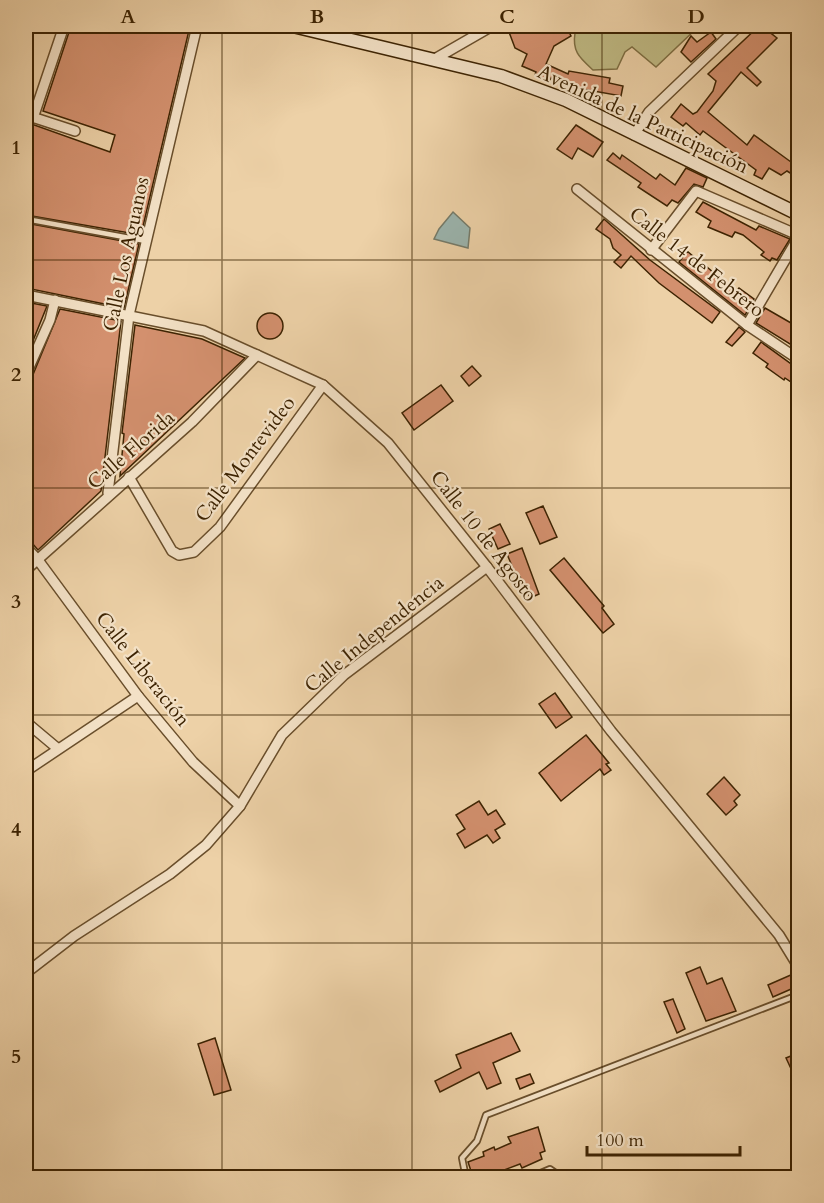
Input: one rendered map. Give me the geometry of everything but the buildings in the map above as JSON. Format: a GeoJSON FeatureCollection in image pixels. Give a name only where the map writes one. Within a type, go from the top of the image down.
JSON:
{"type":"FeatureCollection","features":[{"type":"Feature","properties":{"kind":"main road","name":"Avenida de la Participación"},"geometry":{"type":"LineString","coordinates":[[293,26],[331,30],[433,60],[501,76],[566,100],[798,214]]}},
{"type":"Feature","properties":{"kind":"street"},"geometry":{"type":"LineString","coordinates":[[64,26],[29,116],[75,131]]}},
{"type":"Feature","properties":{"kind":"street","name":"Calle Los Aguanos"},"geometry":{"type":"LineString","coordinates":[[108,494],[129,315],[197,26]]}},
{"type":"Feature","properties":{"kind":"street"},"geometry":{"type":"LineString","coordinates":[[433,60],[492,26]]}},
{"type":"Feature","properties":{"kind":"street"},"geometry":{"type":"LineString","coordinates":[[634,135],[649,112],[738,26]]}},
{"type":"Feature","properties":{"kind":"street","name":"Calle 14 de Febrero"},"geometry":{"type":"LineString","coordinates":[[578,189],[747,325],[798,359]]}},
{"type":"Feature","properties":{"kind":"street"},"geometry":{"type":"LineString","coordinates":[[651,250],[696,191],[798,237],[747,325]]}},
{"type":"Feature","properties":{"kind":"street","name":"Calle 10 de Agosto"},"geometry":{"type":"LineString","coordinates":[[26,295],[204,331],[322,385],[388,443],[488,567],[611,731],[778,935],[798,966]]}},
{"type":"Feature","properties":{"kind":"street"},"geometry":{"type":"LineString","coordinates":[[26,374],[50,320],[55,300]]}},
{"type":"Feature","properties":{"kind":"street","name":"Calle Florida"},"geometry":{"type":"LineString","coordinates":[[26,570],[108,494],[192,422],[258,355]]}},
{"type":"Feature","properties":{"kind":"street","name":"Calle Montevideo"},"geometry":{"type":"LineString","coordinates":[[129,477],[172,550],[179,555],[194,552],[220,527],[322,385]]}},
{"type":"Feature","properties":{"kind":"street","name":"Calle Liberación"},"geometry":{"type":"LineString","coordinates":[[26,548],[38,560],[138,696],[194,762],[240,806]]}},
{"type":"Feature","properties":{"kind":"street","name":"Calle Independencia"},"geometry":{"type":"LineString","coordinates":[[28,971],[74,936],[170,874],[206,845],[240,806],[282,735],[344,675],[488,567]]}},
{"type":"Feature","properties":{"kind":"street"},"geometry":{"type":"LineString","coordinates":[[26,771],[57,748],[138,696]]}},
{"type":"Feature","properties":{"kind":"street"},"geometry":{"type":"LineString","coordinates":[[26,723],[57,748]]}},
{"type":"Feature","properties":{"kind":"lane"},"geometry":{"type":"LineString","coordinates":[[26,219],[146,242]]}},
{"type":"Feature","properties":{"kind":"lane"},"geometry":{"type":"LineString","coordinates":[[26,954],[28,971]]}},
{"type":"Feature","properties":{"kind":"lane"},"geometry":{"type":"LineString","coordinates":[[466,1178],[462,1158],[477,1141],[486,1115],[798,995]]}},
{"type":"Feature","properties":{"kind":"lane"},"geometry":{"type":"LineString","coordinates":[[529,1178],[550,1168],[563,1178]]}},
{"type":"Feature","properties":{"kind":"shaded area"},"geometry":{"type":"Polygon","coordinates":[[[587,26],[699,26],[656,67],[632,47],[625,52],[617,69],[593,70],[581,58],[574,40],[575,33],[587,26]]]}},
{"type":"Feature","properties":{"kind":"water"},"geometry":{"type":"Polygon","coordinates":[[[453,212],[470,228],[468,248],[434,239],[453,212]]]}}]}
